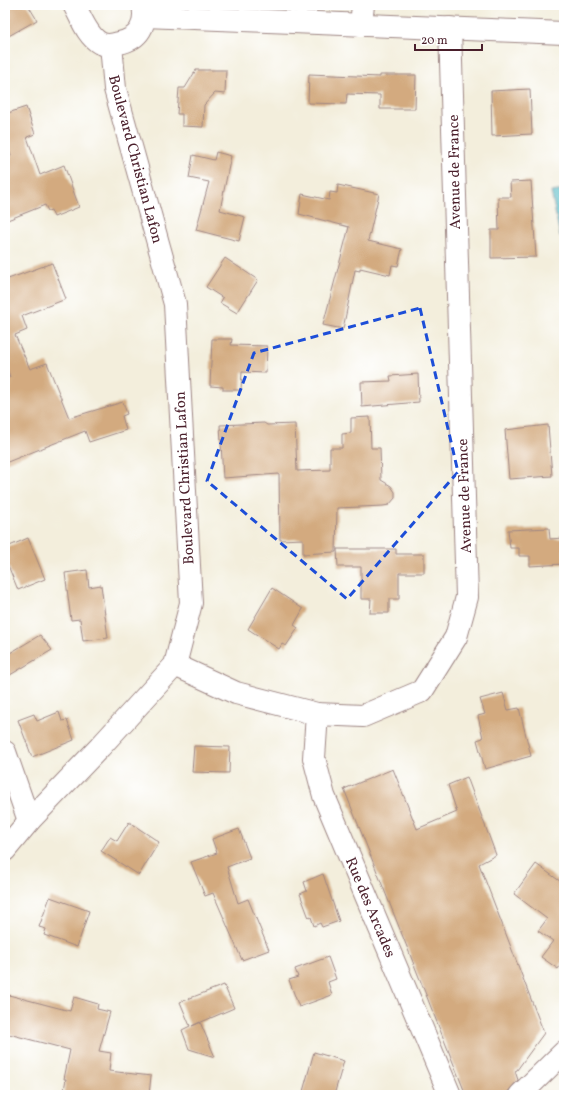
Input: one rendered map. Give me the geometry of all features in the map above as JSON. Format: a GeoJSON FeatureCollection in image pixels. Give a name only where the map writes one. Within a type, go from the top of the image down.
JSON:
{"type":"FeatureCollection","features":[{"type":"Feature","properties":{"kind":"street"},"geometry":{"type":"LineString","coordinates":[[74,5],[92,36],[101,43],[111,45],[135,38],[143,28],[144,11],[362,15],[450,28],[564,33]]}},
{"type":"Feature","properties":{"kind":"street","name":"Avenue de France"},"geometry":{"type":"LineString","coordinates":[[175,665],[236,693],[318,714],[363,716],[422,691],[456,637],[466,597],[450,28]]}},
{"type":"Feature","properties":{"kind":"street","name":"Boulevard Christian Lafon"},"geometry":{"type":"LineString","coordinates":[[5,850],[29,821],[100,747],[175,665],[191,603],[175,304],[115,89],[111,45]]}},
{"type":"Feature","properties":{"kind":"street","name":"Rue des Arcades"},"geometry":{"type":"LineString","coordinates":[[318,714],[314,758],[324,796],[450,1095]]}},
{"type":"Feature","properties":{"kind":"street"},"geometry":{"type":"LineString","coordinates":[[5,752],[29,821]]}},
{"type":"Feature","properties":{"kind":"street"},"geometry":{"type":"LineString","coordinates":[[520,1095],[564,1052]]}},
{"type":"Feature","properties":{"kind":"highlighted area"},"geometry":{"type":"Polygon","coordinates":[[[420,308],[458,472],[347,599],[207,481],[254,353],[420,308]]]}},
{"type":"Feature","properties":{"kind":"water"},"geometry":{"type":"Polygon","coordinates":[[[564,190],[564,235],[560,236],[551,192],[564,190]]]}},
{"type":"Feature","properties":{"kind":"building"},"geometry":{"type":"Polygon","coordinates":[[[5,5],[28,5],[37,20],[5,38],[5,5]]]}},
{"type":"Feature","properties":{"kind":"building"},"geometry":{"type":"Polygon","coordinates":[[[196,70],[226,70],[225,94],[215,93],[204,105],[203,127],[182,126],[182,114],[177,114],[179,88],[185,88],[196,70]]]}},
{"type":"Feature","properties":{"kind":"building"},"geometry":{"type":"Polygon","coordinates":[[[309,74],[380,77],[380,75],[416,75],[415,109],[380,109],[380,95],[347,94],[346,104],[308,103],[309,74]]]}},
{"type":"Feature","properties":{"kind":"building"},"geometry":{"type":"Polygon","coordinates":[[[530,89],[532,134],[492,136],[491,91],[530,89]]]}},
{"type":"Feature","properties":{"kind":"building"},"geometry":{"type":"Polygon","coordinates":[[[26,107],[35,134],[27,137],[40,175],[64,165],[79,207],[54,217],[51,210],[48,211],[45,205],[5,221],[5,158],[11,156],[5,139],[5,114],[26,107]]]}},
{"type":"Feature","properties":{"kind":"building"},"geometry":{"type":"Polygon","coordinates":[[[216,152],[231,156],[220,210],[245,217],[239,241],[196,230],[209,182],[189,178],[193,155],[214,160],[216,152]]]}},
{"type":"Feature","properties":{"kind":"building"},"geometry":{"type":"Polygon","coordinates":[[[531,181],[536,257],[491,258],[491,230],[499,230],[498,197],[511,197],[510,182],[531,181]]]}},
{"type":"Feature","properties":{"kind":"building"},"geometry":{"type":"Polygon","coordinates":[[[338,185],[379,194],[368,241],[402,249],[398,266],[392,265],[390,275],[360,268],[360,271],[355,270],[343,329],[323,325],[349,227],[299,214],[302,194],[329,200],[330,192],[337,193],[338,185]]]}},
{"type":"Feature","properties":{"kind":"building"},"geometry":{"type":"Polygon","coordinates":[[[225,258],[258,280],[237,313],[220,303],[223,298],[206,287],[225,258]]]}},
{"type":"Feature","properties":{"kind":"building"},"geometry":{"type":"Polygon","coordinates":[[[52,263],[66,299],[22,316],[27,330],[15,335],[30,369],[47,363],[69,418],[123,402],[127,414],[122,416],[126,430],[89,442],[85,431],[5,463],[5,379],[10,377],[5,363],[5,275],[7,275],[8,279],[52,263]]]}},
{"type":"Feature","properties":{"kind":"building"},"geometry":{"type":"Polygon","coordinates":[[[212,339],[232,339],[231,345],[267,346],[266,373],[242,372],[241,390],[223,390],[223,387],[210,386],[212,339]]]}},
{"type":"Feature","properties":{"kind":"building"},"geometry":{"type":"Polygon","coordinates":[[[418,374],[419,402],[362,407],[361,382],[391,381],[390,376],[418,374]]]}},
{"type":"Feature","properties":{"kind":"building"},"geometry":{"type":"Polygon","coordinates":[[[370,417],[371,448],[380,448],[381,480],[391,486],[395,492],[395,498],[389,505],[337,508],[336,552],[303,554],[303,539],[280,540],[279,474],[223,478],[220,425],[264,423],[267,425],[295,424],[297,471],[330,470],[330,448],[342,448],[342,434],[351,433],[351,418],[370,417]]]}},
{"type":"Feature","properties":{"kind":"building"},"geometry":{"type":"Polygon","coordinates":[[[548,425],[552,476],[509,479],[505,430],[548,425]]]}},
{"type":"Feature","properties":{"kind":"building"},"geometry":{"type":"Polygon","coordinates":[[[549,528],[550,539],[563,538],[564,564],[530,566],[530,556],[519,556],[519,548],[510,548],[508,530],[549,528]]]}},
{"type":"Feature","properties":{"kind":"building"},"geometry":{"type":"Polygon","coordinates":[[[28,538],[45,579],[18,590],[5,558],[5,548],[28,538]]]}},
{"type":"Feature","properties":{"kind":"building"},"geometry":{"type":"Polygon","coordinates":[[[337,549],[396,549],[396,554],[424,554],[424,573],[399,573],[399,599],[389,599],[389,613],[370,613],[371,599],[361,599],[361,567],[338,567],[337,549]]]}},
{"type":"Feature","properties":{"kind":"building"},"geometry":{"type":"Polygon","coordinates":[[[87,570],[89,587],[101,585],[108,638],[83,641],[80,619],[71,620],[65,573],[87,570]]]}},
{"type":"Feature","properties":{"kind":"building"},"geometry":{"type":"Polygon","coordinates":[[[272,588],[303,609],[294,625],[298,628],[286,646],[282,644],[279,649],[248,629],[272,588]]]}},
{"type":"Feature","properties":{"kind":"building"},"geometry":{"type":"Polygon","coordinates":[[[40,635],[52,650],[5,678],[5,656],[40,635]]]}},
{"type":"Feature","properties":{"kind":"building"},"geometry":{"type":"Polygon","coordinates":[[[503,693],[508,710],[519,708],[531,756],[485,769],[477,740],[483,738],[478,716],[485,714],[480,699],[503,693]]]}},
{"type":"Feature","properties":{"kind":"building"},"geometry":{"type":"Polygon","coordinates":[[[59,712],[62,721],[67,720],[74,740],[32,757],[18,720],[34,714],[37,721],[59,712]]]}},
{"type":"Feature","properties":{"kind":"building"},"geometry":{"type":"Polygon","coordinates":[[[194,746],[230,747],[229,773],[192,772],[194,746]]]}},
{"type":"Feature","properties":{"kind":"building"},"geometry":{"type":"Polygon","coordinates":[[[393,769],[417,829],[457,812],[448,785],[467,777],[496,855],[479,864],[544,1033],[515,1071],[518,1080],[505,1095],[466,1095],[344,789],[393,769]]]}},
{"type":"Feature","properties":{"kind":"building"},"geometry":{"type":"Polygon","coordinates":[[[129,822],[159,842],[139,875],[101,851],[110,837],[117,841],[129,822]]]}},
{"type":"Feature","properties":{"kind":"building"},"geometry":{"type":"Polygon","coordinates":[[[239,829],[250,858],[227,867],[238,903],[248,899],[269,950],[242,960],[213,893],[205,896],[191,862],[217,853],[212,839],[239,829]]]}},
{"type":"Feature","properties":{"kind":"building"},"geometry":{"type":"Polygon","coordinates":[[[536,864],[564,884],[564,960],[558,969],[541,957],[553,941],[538,931],[547,919],[514,894],[536,864]]]}},
{"type":"Feature","properties":{"kind":"building"},"geometry":{"type":"Polygon","coordinates":[[[323,874],[339,921],[322,927],[320,923],[314,926],[311,917],[309,918],[300,894],[307,891],[304,882],[323,874]]]}},
{"type":"Feature","properties":{"kind":"building"},"geometry":{"type":"Polygon","coordinates":[[[50,897],[89,911],[77,947],[44,935],[46,929],[39,927],[50,897]]]}},
{"type":"Feature","properties":{"kind":"building"},"geometry":{"type":"Polygon","coordinates":[[[328,957],[336,979],[328,982],[332,995],[299,1007],[289,980],[298,977],[295,969],[328,957]]]}},
{"type":"Feature","properties":{"kind":"building"},"geometry":{"type":"Polygon","coordinates":[[[224,985],[234,1008],[200,1022],[215,1057],[189,1049],[182,1030],[190,1026],[180,1002],[224,985]]]}},
{"type":"Feature","properties":{"kind":"building"},"geometry":{"type":"Polygon","coordinates":[[[5,994],[70,1011],[74,997],[98,1004],[97,1009],[110,1012],[99,1051],[111,1053],[109,1071],[151,1076],[149,1095],[63,1095],[66,1079],[64,1079],[70,1050],[5,1033],[5,994]]]}},
{"type":"Feature","properties":{"kind":"building"},"geometry":{"type":"Polygon","coordinates":[[[314,1052],[344,1061],[334,1095],[302,1095],[314,1052]]]}}]}
